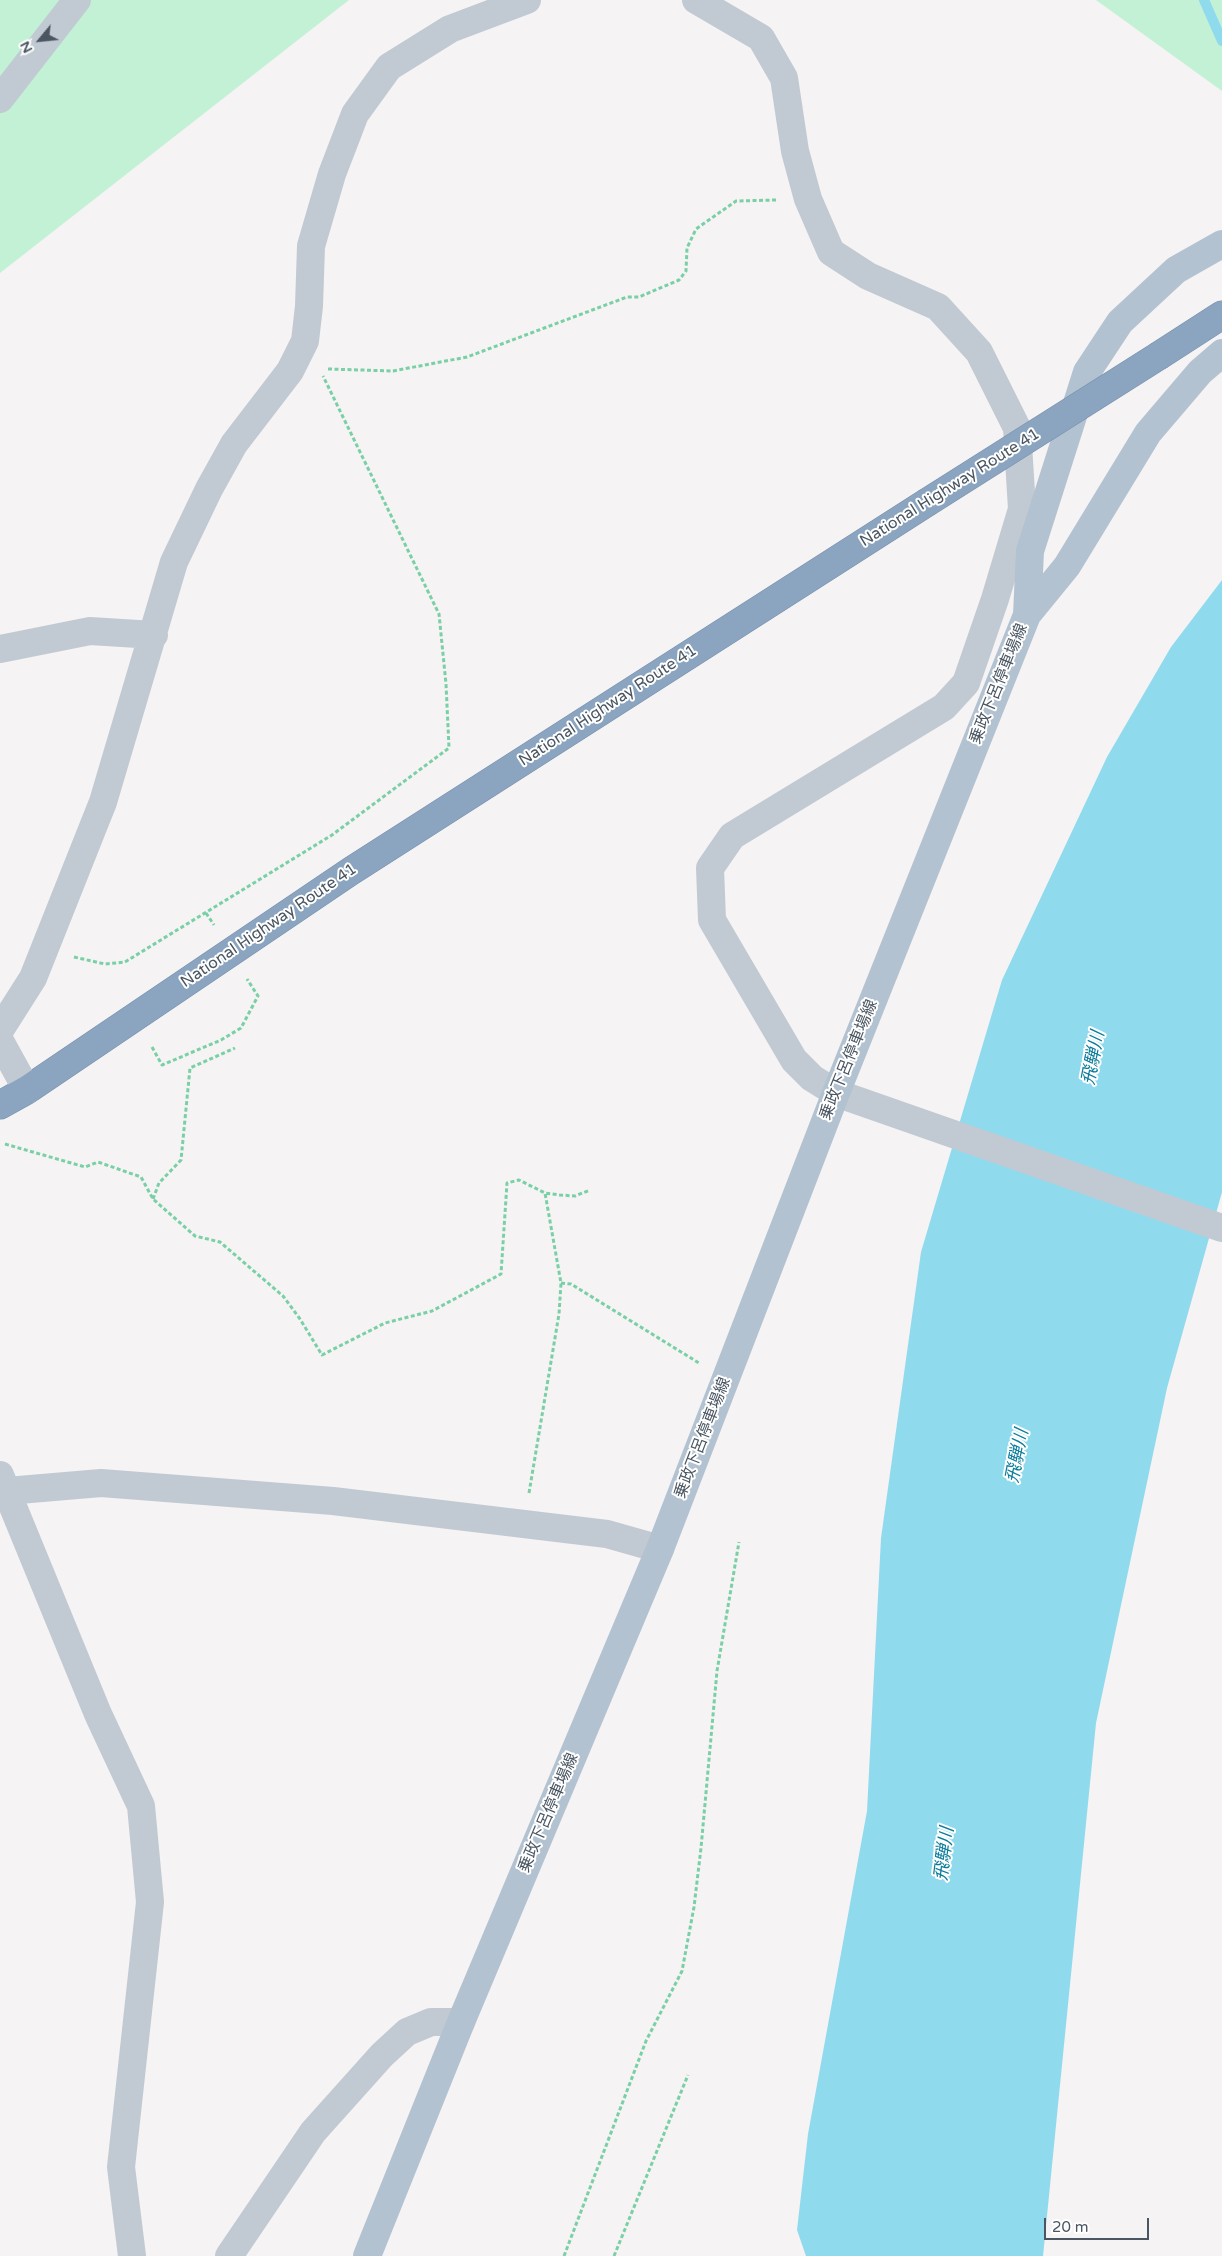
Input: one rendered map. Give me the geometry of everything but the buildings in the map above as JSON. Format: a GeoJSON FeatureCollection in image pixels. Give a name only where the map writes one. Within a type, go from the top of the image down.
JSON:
{"type":"FeatureCollection","features":[{"type":"Feature","properties":{"kind":"highway","name":"National Highway Route 41"},"geometry":{"type":"LineString","coordinates":[[0,1105],[27,1090],[351,871],[1222,315]]}},
{"type":"Feature","properties":{"kind":"main road"},"geometry":{"type":"LineString","coordinates":[[1027,615],[1030,551],[1087,372],[1120,322],[1176,270],[1222,244]]}},
{"type":"Feature","properties":{"kind":"main road"},"geometry":{"type":"LineString","coordinates":[[1027,615],[1067,566],[1148,433],[1200,372],[1222,352]]}},
{"type":"Feature","properties":{"kind":"main road","name":"乗政下呂停車場線"},"geometry":{"type":"LineString","coordinates":[[367,2256],[461,2022],[660,1549],[836,1093],[1027,615]]}},
{"type":"Feature","properties":{"kind":"street"},"geometry":{"type":"LineString","coordinates":[[0,99],[76,0]]}},
{"type":"Feature","properties":{"kind":"street"},"geometry":{"type":"LineString","coordinates":[[0,1030],[33,978],[103,802],[154,636],[174,562],[209,489],[234,444],[290,371],[306,341],[311,246],[332,174],[355,114],[389,67],[450,29],[527,0]]}},
{"type":"Feature","properties":{"kind":"street"},"geometry":{"type":"LineString","coordinates":[[696,0],[761,38],[784,78],[795,151],[808,199],[831,252],[868,276],[938,307],[979,352],[1017,428],[1022,509],[995,599],[966,683],[944,707],[732,836],[710,868],[712,920],[794,1060],[812,1078],[836,1093],[1222,1228]]}},
{"type":"Feature","properties":{"kind":"street"},"geometry":{"type":"LineString","coordinates":[[0,649],[90,631],[154,636]]}},
{"type":"Feature","properties":{"kind":"street"},"geometry":{"type":"LineString","coordinates":[[0,1041],[27,1090]]}},
{"type":"Feature","properties":{"kind":"street"},"geometry":{"type":"LineString","coordinates":[[132,2256],[121,2167],[150,1902],[142,1806],[98,1714],[2,1485],[101,1483],[333,1501],[607,1534],[660,1549]]}},
{"type":"Feature","properties":{"kind":"street"},"geometry":{"type":"LineString","coordinates":[[229,2256],[313,2132],[382,2055],[406,2032],[431,2022],[461,2022]]}},
{"type":"Feature","properties":{"kind":"path"},"geometry":{"type":"LineString","coordinates":[[44,951],[105,964],[126,962],[332,835],[449,748],[446,684],[439,614],[320,369],[393,371],[467,356],[627,297],[639,297],[679,280],[686,271],[687,248],[696,229],[736,201],[808,199]]}},
{"type":"Feature","properties":{"kind":"path"},"geometry":{"type":"LineString","coordinates":[[206,913],[216,929]]}},
{"type":"Feature","properties":{"kind":"path"},"geometry":{"type":"LineString","coordinates":[[152,1047],[162,1065],[221,1040],[241,1028],[258,996],[246,976]]}},
{"type":"Feature","properties":{"kind":"path"},"geometry":{"type":"LineString","coordinates":[[153,1199],[159,1183],[181,1160],[190,1068],[235,1048]]}},
{"type":"Feature","properties":{"kind":"path"},"geometry":{"type":"LineString","coordinates":[[5,1144],[86,1167],[98,1162],[141,1178],[153,1199],[195,1236],[220,1242],[233,1251],[283,1296],[300,1318],[322,1355],[385,1323],[432,1310],[501,1274],[508,1182],[520,1180],[545,1193],[575,1196],[590,1190]]}},
{"type":"Feature","properties":{"kind":"path"},"geometry":{"type":"LineString","coordinates":[[524,1524],[559,1314],[561,1283],[545,1193]]}},
{"type":"Feature","properties":{"kind":"path"},"geometry":{"type":"LineString","coordinates":[[561,1283],[571,1284],[691,1360],[728,1374]]}},
{"type":"Feature","properties":{"kind":"path"},"geometry":{"type":"LineString","coordinates":[[564,2256],[646,2041],[682,1971],[694,1907],[717,1671],[739,1542]]}},
{"type":"Feature","properties":{"kind":"path"},"geometry":{"type":"LineString","coordinates":[[614,2256],[688,2075]]}},
{"type":"Feature","properties":{"kind":"green space"},"geometry":{"type":"Polygon","coordinates":[[[0,0],[349,0],[0,273],[0,0]]]}},
{"type":"Feature","properties":{"kind":"green space"},"geometry":{"type":"Polygon","coordinates":[[[1096,0],[1222,0],[1222,91],[1096,0]]]}},
{"type":"Feature","properties":{"kind":"water","name":"飛騨川"},"geometry":{"type":"Polygon","coordinates":[[[1222,580],[1222,1192],[1167,1388],[1096,1723],[1043,2256],[806,2256],[797,2230],[808,2134],[867,1811],[881,1538],[921,1252],[1002,980],[1107,757],[1171,647],[1222,580]]]}},
{"type":"Feature","properties":{"kind":"waterway"},"geometry":{"type":"LineString","coordinates":[[1204,0],[1222,41]]}}]}
